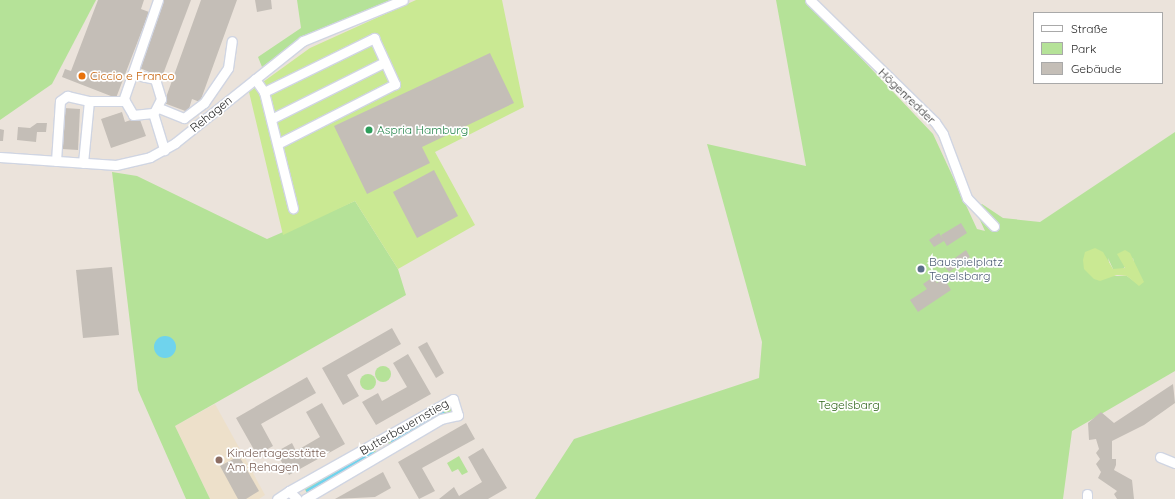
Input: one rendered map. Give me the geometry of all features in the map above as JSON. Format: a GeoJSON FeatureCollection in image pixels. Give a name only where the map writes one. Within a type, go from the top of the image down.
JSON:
{"type":"FeatureCollection","features":[{"type":"Feature","properties":{"kind":"street"},"geometry":{"type":"LineString","coordinates":[[123,101],[158,0]]}},
{"type":"Feature","properties":{"kind":"street","name":"Rehagen"},"geometry":{"type":"LineString","coordinates":[[0,157],[116,165],[164,150],[303,41],[403,0]]}},
{"type":"Feature","properties":{"kind":"street","name":"Högenredder"},"geometry":{"type":"LineString","coordinates":[[810,0],[935,122],[943,134],[967,198],[994,226]]}},
{"type":"Feature","properties":{"kind":"street"},"geometry":{"type":"LineString","coordinates":[[264,92],[374,38],[395,84],[277,144]]}},
{"type":"Feature","properties":{"kind":"street"},"geometry":{"type":"LineString","coordinates":[[123,101],[133,115],[156,111],[184,118],[204,103],[228,68],[232,41]]}},
{"type":"Feature","properties":{"kind":"street"},"geometry":{"type":"LineString","coordinates":[[270,119],[385,62]]}},
{"type":"Feature","properties":{"kind":"street"},"geometry":{"type":"LineString","coordinates":[[132,74],[155,79],[161,99],[156,111],[164,150]]}},
{"type":"Feature","properties":{"kind":"street"},"geometry":{"type":"LineString","coordinates":[[255,79],[264,92],[293,208]]}},
{"type":"Feature","properties":{"kind":"street"},"geometry":{"type":"LineString","coordinates":[[56,161],[60,101],[67,96],[89,100],[123,101]]}},
{"type":"Feature","properties":{"kind":"street"},"geometry":{"type":"LineString","coordinates":[[83,163],[89,100]]}},
{"type":"Feature","properties":{"kind":"street","name":"Butterbauernstieg"},"geometry":{"type":"LineString","coordinates":[[276,499],[453,399],[459,409],[458,415],[442,420],[380,454],[373,462],[305,499]]}},
{"type":"Feature","properties":{"kind":"street"},"geometry":{"type":"LineString","coordinates":[[374,444],[380,454]]}},
{"type":"Feature","properties":{"kind":"street"},"geometry":{"type":"LineString","coordinates":[[1160,457],[1175,463]]}},
{"type":"Feature","properties":{"kind":"street"},"geometry":{"type":"LineString","coordinates":[[289,491],[297,499]]}},
{"type":"Feature","properties":{"kind":"shaded area","name":"Kindertagesstätte Am Rehagen"},"geometry":{"type":"Polygon","coordinates":[[[215,404],[265,495],[259,499],[210,499],[175,426],[215,404]]]}},
{"type":"Feature","properties":{"kind":"green space"},"geometry":{"type":"Polygon","coordinates":[[[0,0],[96,0],[52,84],[0,120],[0,0]]]}},
{"type":"Feature","properties":{"kind":"green space"},"geometry":{"type":"Polygon","coordinates":[[[297,0],[392,0],[294,43],[262,67],[258,57],[301,28],[297,0]]]}},
{"type":"Feature","properties":{"kind":"green space","name":"Aspria Hamburg"},"geometry":{"type":"Polygon","coordinates":[[[416,0],[502,0],[524,107],[435,152],[475,225],[398,269],[355,201],[283,235],[249,92],[310,48],[416,0]]]}},
{"type":"Feature","properties":{"kind":"green space","name":"Tegelsbarg"},"geometry":{"type":"Polygon","coordinates":[[[776,0],[806,0],[933,134],[977,229],[985,231],[974,207],[982,204],[1003,218],[1040,222],[1175,132],[1175,371],[1072,431],[1063,499],[535,499],[574,439],[759,378],[762,342],[707,144],[806,166],[776,0]],[[1108,258],[1112,276],[1127,276],[1138,284],[1133,258],[1122,270],[1113,269],[1108,258]]]}},
{"type":"Feature","properties":{"kind":"green space"},"geometry":{"type":"Polygon","coordinates":[[[112,172],[137,176],[267,239],[355,201],[398,269],[406,295],[175,426],[210,499],[186,499],[138,390],[112,172]]]}},
{"type":"Feature","properties":{"kind":"green space"},"geometry":{"type":"Polygon","coordinates":[[[1095,248],[1103,252],[1113,269],[1125,268],[1117,254],[1125,250],[1130,253],[1144,282],[1139,286],[1127,276],[1117,275],[1100,281],[1094,279],[1084,269],[1083,260],[1085,252],[1095,248]]]}},
{"type":"Feature","properties":{"kind":"green space"},"geometry":{"type":"Polygon","coordinates":[[[380,366],[386,366],[391,371],[389,380],[386,382],[380,382],[375,377],[375,371],[380,366]]]}},
{"type":"Feature","properties":{"kind":"green space"},"geometry":{"type":"Polygon","coordinates":[[[365,374],[371,374],[376,379],[374,388],[371,390],[365,390],[360,385],[360,379],[365,374]]]}},
{"type":"Feature","properties":{"kind":"green space"},"geometry":{"type":"Polygon","coordinates":[[[447,405],[452,406],[453,412],[390,446],[386,439],[447,405]]]}},
{"type":"Feature","properties":{"kind":"green space"},"geometry":{"type":"Polygon","coordinates":[[[374,448],[376,452],[307,493],[304,488],[374,448]]]}},
{"type":"Feature","properties":{"kind":"green space"},"geometry":{"type":"Polygon","coordinates":[[[459,456],[468,472],[462,475],[458,469],[452,472],[447,463],[459,456]]]}},
{"type":"Feature","properties":{"kind":"water"},"geometry":{"type":"Polygon","coordinates":[[[165,336],[169,337],[175,343],[175,351],[169,357],[165,358],[161,357],[155,351],[154,347],[155,343],[161,337],[165,336]]]}},
{"type":"Feature","properties":{"kind":"building"},"geometry":{"type":"Polygon","coordinates":[[[98,0],[144,0],[141,9],[149,12],[116,98],[62,77],[65,69],[71,71],[98,0]]]}},
{"type":"Feature","properties":{"kind":"building"},"geometry":{"type":"Polygon","coordinates":[[[163,0],[191,0],[162,77],[137,67],[163,0]]]}},
{"type":"Feature","properties":{"kind":"building"},"geometry":{"type":"Polygon","coordinates":[[[201,0],[237,0],[200,102],[192,99],[188,112],[164,103],[201,0]]]}},
{"type":"Feature","properties":{"kind":"building"},"geometry":{"type":"Polygon","coordinates":[[[255,0],[271,0],[272,9],[257,12],[255,0]]]}},
{"type":"Feature","properties":{"kind":"building"},"geometry":{"type":"Polygon","coordinates":[[[490,53],[514,103],[422,147],[430,163],[367,194],[334,126],[490,53]]]}},
{"type":"Feature","properties":{"kind":"building"},"geometry":{"type":"Polygon","coordinates":[[[64,108],[80,109],[78,150],[62,149],[64,108]]]}},
{"type":"Feature","properties":{"kind":"building"},"geometry":{"type":"Polygon","coordinates":[[[122,112],[125,122],[139,117],[146,136],[111,148],[101,119],[122,112]]]}},
{"type":"Feature","properties":{"kind":"building"},"geometry":{"type":"Polygon","coordinates":[[[37,123],[47,123],[46,132],[37,132],[36,142],[17,140],[18,127],[30,128],[37,123]]]}},
{"type":"Feature","properties":{"kind":"building"},"geometry":{"type":"Polygon","coordinates":[[[0,129],[4,130],[3,141],[0,141],[0,129]]]}},
{"type":"Feature","properties":{"kind":"building"},"geometry":{"type":"Polygon","coordinates":[[[434,170],[458,216],[417,238],[393,192],[434,170]]]}},
{"type":"Feature","properties":{"kind":"building"},"geometry":{"type":"Polygon","coordinates":[[[961,223],[967,233],[947,246],[944,241],[934,247],[929,240],[939,233],[943,239],[941,235],[961,223]]]}},
{"type":"Feature","properties":{"kind":"building"},"geometry":{"type":"Polygon","coordinates":[[[966,250],[970,257],[949,272],[944,266],[966,250]]]}},
{"type":"Feature","properties":{"kind":"building"},"geometry":{"type":"Polygon","coordinates":[[[934,257],[939,262],[935,266],[930,261],[934,257]]]}},
{"type":"Feature","properties":{"kind":"building"},"geometry":{"type":"Polygon","coordinates":[[[112,267],[119,335],[83,338],[76,270],[112,267]]]}},
{"type":"Feature","properties":{"kind":"building"},"geometry":{"type":"Polygon","coordinates":[[[933,277],[937,283],[944,278],[951,290],[918,312],[910,300],[927,289],[923,284],[933,277]]]}},
{"type":"Feature","properties":{"kind":"building"},"geometry":{"type":"Polygon","coordinates":[[[392,328],[401,344],[347,375],[359,396],[343,405],[322,368],[392,328]]]}},
{"type":"Feature","properties":{"kind":"building"},"geometry":{"type":"Polygon","coordinates":[[[427,342],[444,373],[436,378],[418,347],[427,342]]]}},
{"type":"Feature","properties":{"kind":"building"},"geometry":{"type":"Polygon","coordinates":[[[408,354],[431,394],[376,425],[362,402],[378,393],[382,401],[407,387],[393,363],[408,354]]]}},
{"type":"Feature","properties":{"kind":"building"},"geometry":{"type":"Polygon","coordinates":[[[307,377],[316,393],[261,424],[273,446],[257,455],[236,418],[307,377]]]}},
{"type":"Feature","properties":{"kind":"building"},"geometry":{"type":"Polygon","coordinates":[[[1173,384],[1175,403],[1144,425],[1112,441],[1112,459],[1116,459],[1114,470],[1132,480],[1134,499],[1117,499],[1114,494],[1117,491],[1098,478],[1101,472],[1096,464],[1100,459],[1096,453],[1099,449],[1096,439],[1089,440],[1088,423],[1101,412],[1114,423],[1173,384]]]}},
{"type":"Feature","properties":{"kind":"building"},"geometry":{"type":"Polygon","coordinates":[[[322,403],[345,444],[289,475],[276,452],[292,443],[296,451],[320,437],[306,412],[322,403]]]}},
{"type":"Feature","properties":{"kind":"building"},"geometry":{"type":"Polygon","coordinates":[[[466,423],[475,439],[422,468],[435,491],[419,499],[398,462],[466,423]]]}},
{"type":"Feature","properties":{"kind":"building"},"geometry":{"type":"Polygon","coordinates":[[[483,448],[507,488],[488,499],[439,499],[454,487],[459,496],[482,482],[468,457],[483,448]]]}},
{"type":"Feature","properties":{"kind":"building"},"geometry":{"type":"Polygon","coordinates":[[[239,456],[259,491],[246,499],[238,499],[220,466],[239,456]]]}},
{"type":"Feature","properties":{"kind":"building"},"geometry":{"type":"Polygon","coordinates":[[[383,472],[391,488],[375,497],[335,499],[383,472]]]}},
{"type":"Feature","properties":{"kind":"waterway"},"geometry":{"type":"LineString","coordinates":[[392,441],[442,412]]}},
{"type":"Feature","properties":{"kind":"waterway"},"geometry":{"type":"LineString","coordinates":[[307,490],[372,452]]}},
{"type":"Feature","properties":{"kind":"place","name":"Ciccio e Franco"},"geometry":{"type":"Point","coordinates":[82,76]}},
{"type":"Feature","properties":{"kind":"place","name":"Aspria Hamburg"},"geometry":{"type":"Point","coordinates":[369,130]}},
{"type":"Feature","properties":{"kind":"place","name":"Bauspielplatz Tegelsbarg"},"geometry":{"type":"Point","coordinates":[921,269]}},
{"type":"Feature","properties":{"kind":"place","name":"Kindertagesstätte Am Rehagen"},"geometry":{"type":"Point","coordinates":[219,460]}}]}
